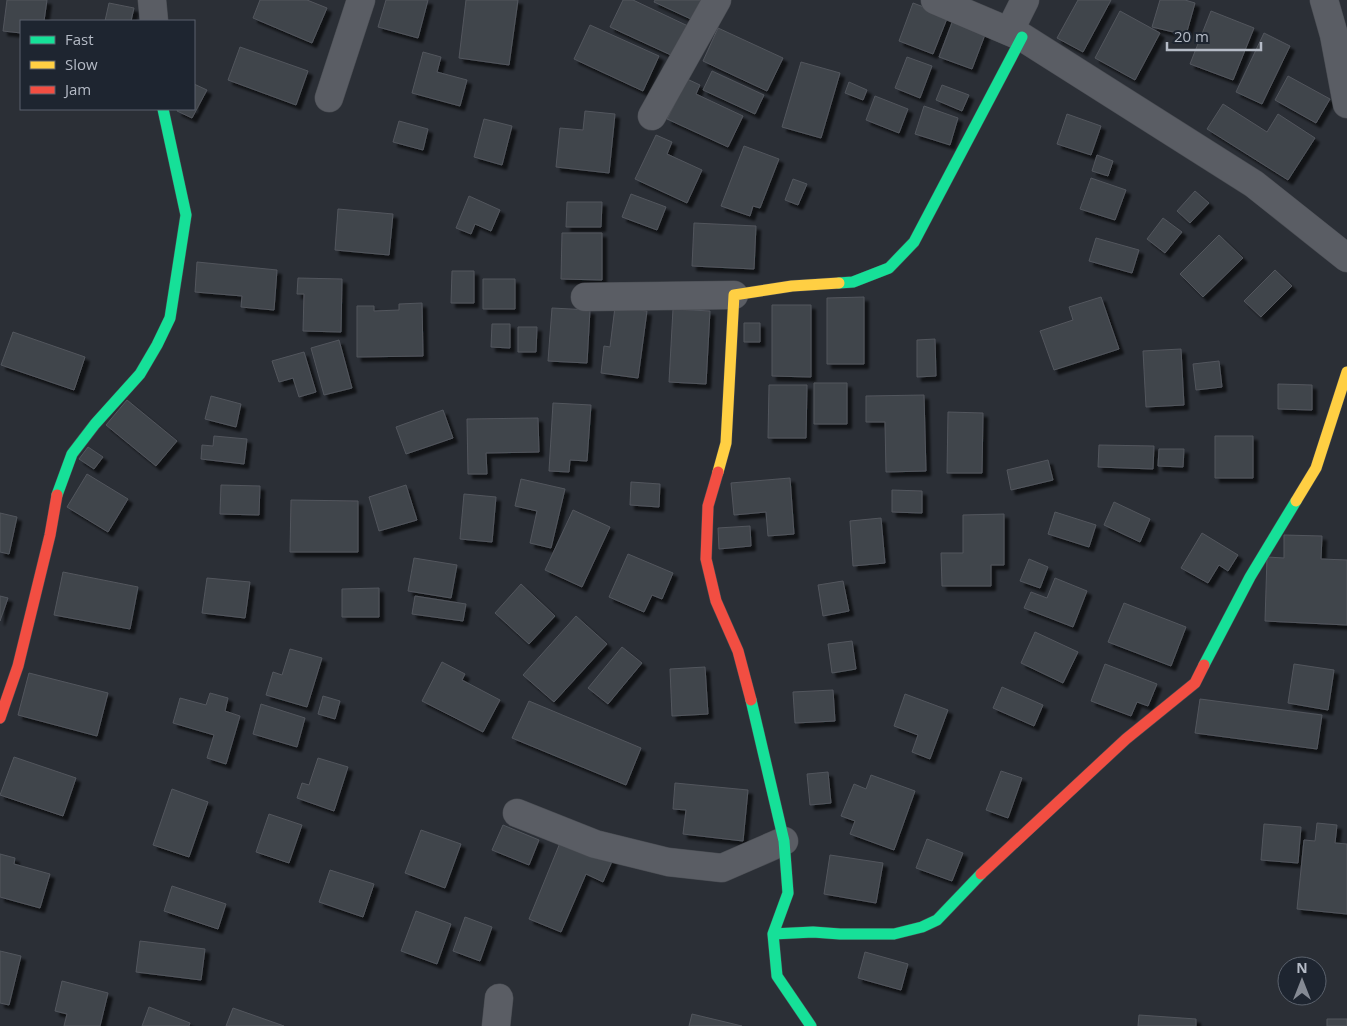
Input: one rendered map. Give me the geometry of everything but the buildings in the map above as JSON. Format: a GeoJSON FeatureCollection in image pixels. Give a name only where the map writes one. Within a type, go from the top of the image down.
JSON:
{"type":"FeatureCollection","features":[{"type":"Feature","properties":{"kind":"street"},"geometry":{"type":"LineString","coordinates":[[152,0],[154,20]]}},
{"type":"Feature","properties":{"kind":"street"},"geometry":{"type":"LineString","coordinates":[[328,98],[361,0]]}},
{"type":"Feature","properties":{"kind":"street"},"geometry":{"type":"LineString","coordinates":[[652,116],[716,0]]}},
{"type":"Feature","properties":{"kind":"street"},"geometry":{"type":"LineString","coordinates":[[935,0],[1016,33],[1254,184],[1347,258]]}},
{"type":"Feature","properties":{"kind":"street"},"geometry":{"type":"LineString","coordinates":[[585,297],[734,295],[792,286],[853,282],[889,268],[914,242],[1016,33],[1025,0]]}},
{"type":"Feature","properties":{"kind":"street"},"geometry":{"type":"LineString","coordinates":[[1324,0],[1340,31],[1347,104]]}},
{"type":"Feature","properties":{"kind":"street"},"geometry":{"type":"LineString","coordinates":[[0,718],[18,666],[50,535],[56,499],[72,454],[95,424],[140,374],[170,318],[186,216],[163,110]]}},
{"type":"Feature","properties":{"kind":"street"},"geometry":{"type":"LineString","coordinates":[[734,295],[726,443],[708,506],[706,559],[716,601],[738,651],[762,739],[784,841],[788,893],[773,934],[777,976],[812,1026]]}},
{"type":"Feature","properties":{"kind":"street"},"geometry":{"type":"LineString","coordinates":[[773,934],[813,932],[894,934],[922,927],[937,920],[977,877],[1126,739],[1195,684],[1250,576],[1316,468],[1347,372]]}},
{"type":"Feature","properties":{"kind":"street"},"geometry":{"type":"LineString","coordinates":[[517,813],[595,844],[668,862],[722,868],[784,841]]}},
{"type":"Feature","properties":{"kind":"street"},"geometry":{"type":"LineString","coordinates":[[496,1026],[499,998]]}},
{"type":"Feature","properties":{"kind":"traffic: fast"},"geometry":{"type":"LineString","coordinates":[[839,283],[853,282],[889,268],[914,242],[1022,37]]}},
{"type":"Feature","properties":{"kind":"traffic: fast"},"geometry":{"type":"LineString","coordinates":[[57,495],[72,454],[95,424],[140,374],[170,318],[186,215],[163,110]]}},
{"type":"Feature","properties":{"kind":"traffic: fast"},"geometry":{"type":"LineString","coordinates":[[1204,665],[1250,577],[1296,501]]}},
{"type":"Feature","properties":{"kind":"traffic: fast"},"geometry":{"type":"LineString","coordinates":[[751,700],[784,841],[788,893],[773,934],[777,976],[811,1026]]}},
{"type":"Feature","properties":{"kind":"traffic: fast"},"geometry":{"type":"LineString","coordinates":[[773,934],[813,932],[894,934],[922,927],[937,920],[981,874]]}},
{"type":"Feature","properties":{"kind":"traffic: slow"},"geometry":{"type":"LineString","coordinates":[[718,472],[726,443],[734,295],[792,286],[839,283]]}},
{"type":"Feature","properties":{"kind":"traffic: slow"},"geometry":{"type":"LineString","coordinates":[[1296,501],[1316,468],[1347,372]]}},
{"type":"Feature","properties":{"kind":"traffic: jam"},"geometry":{"type":"LineString","coordinates":[[718,472],[708,506],[706,559],[716,601],[738,651],[751,700]]}},
{"type":"Feature","properties":{"kind":"traffic: jam"},"geometry":{"type":"LineString","coordinates":[[0,718],[18,666],[50,535],[57,495]]}},
{"type":"Feature","properties":{"kind":"traffic: jam"},"geometry":{"type":"LineString","coordinates":[[981,874],[1126,739],[1195,683],[1204,665]]}}]}
